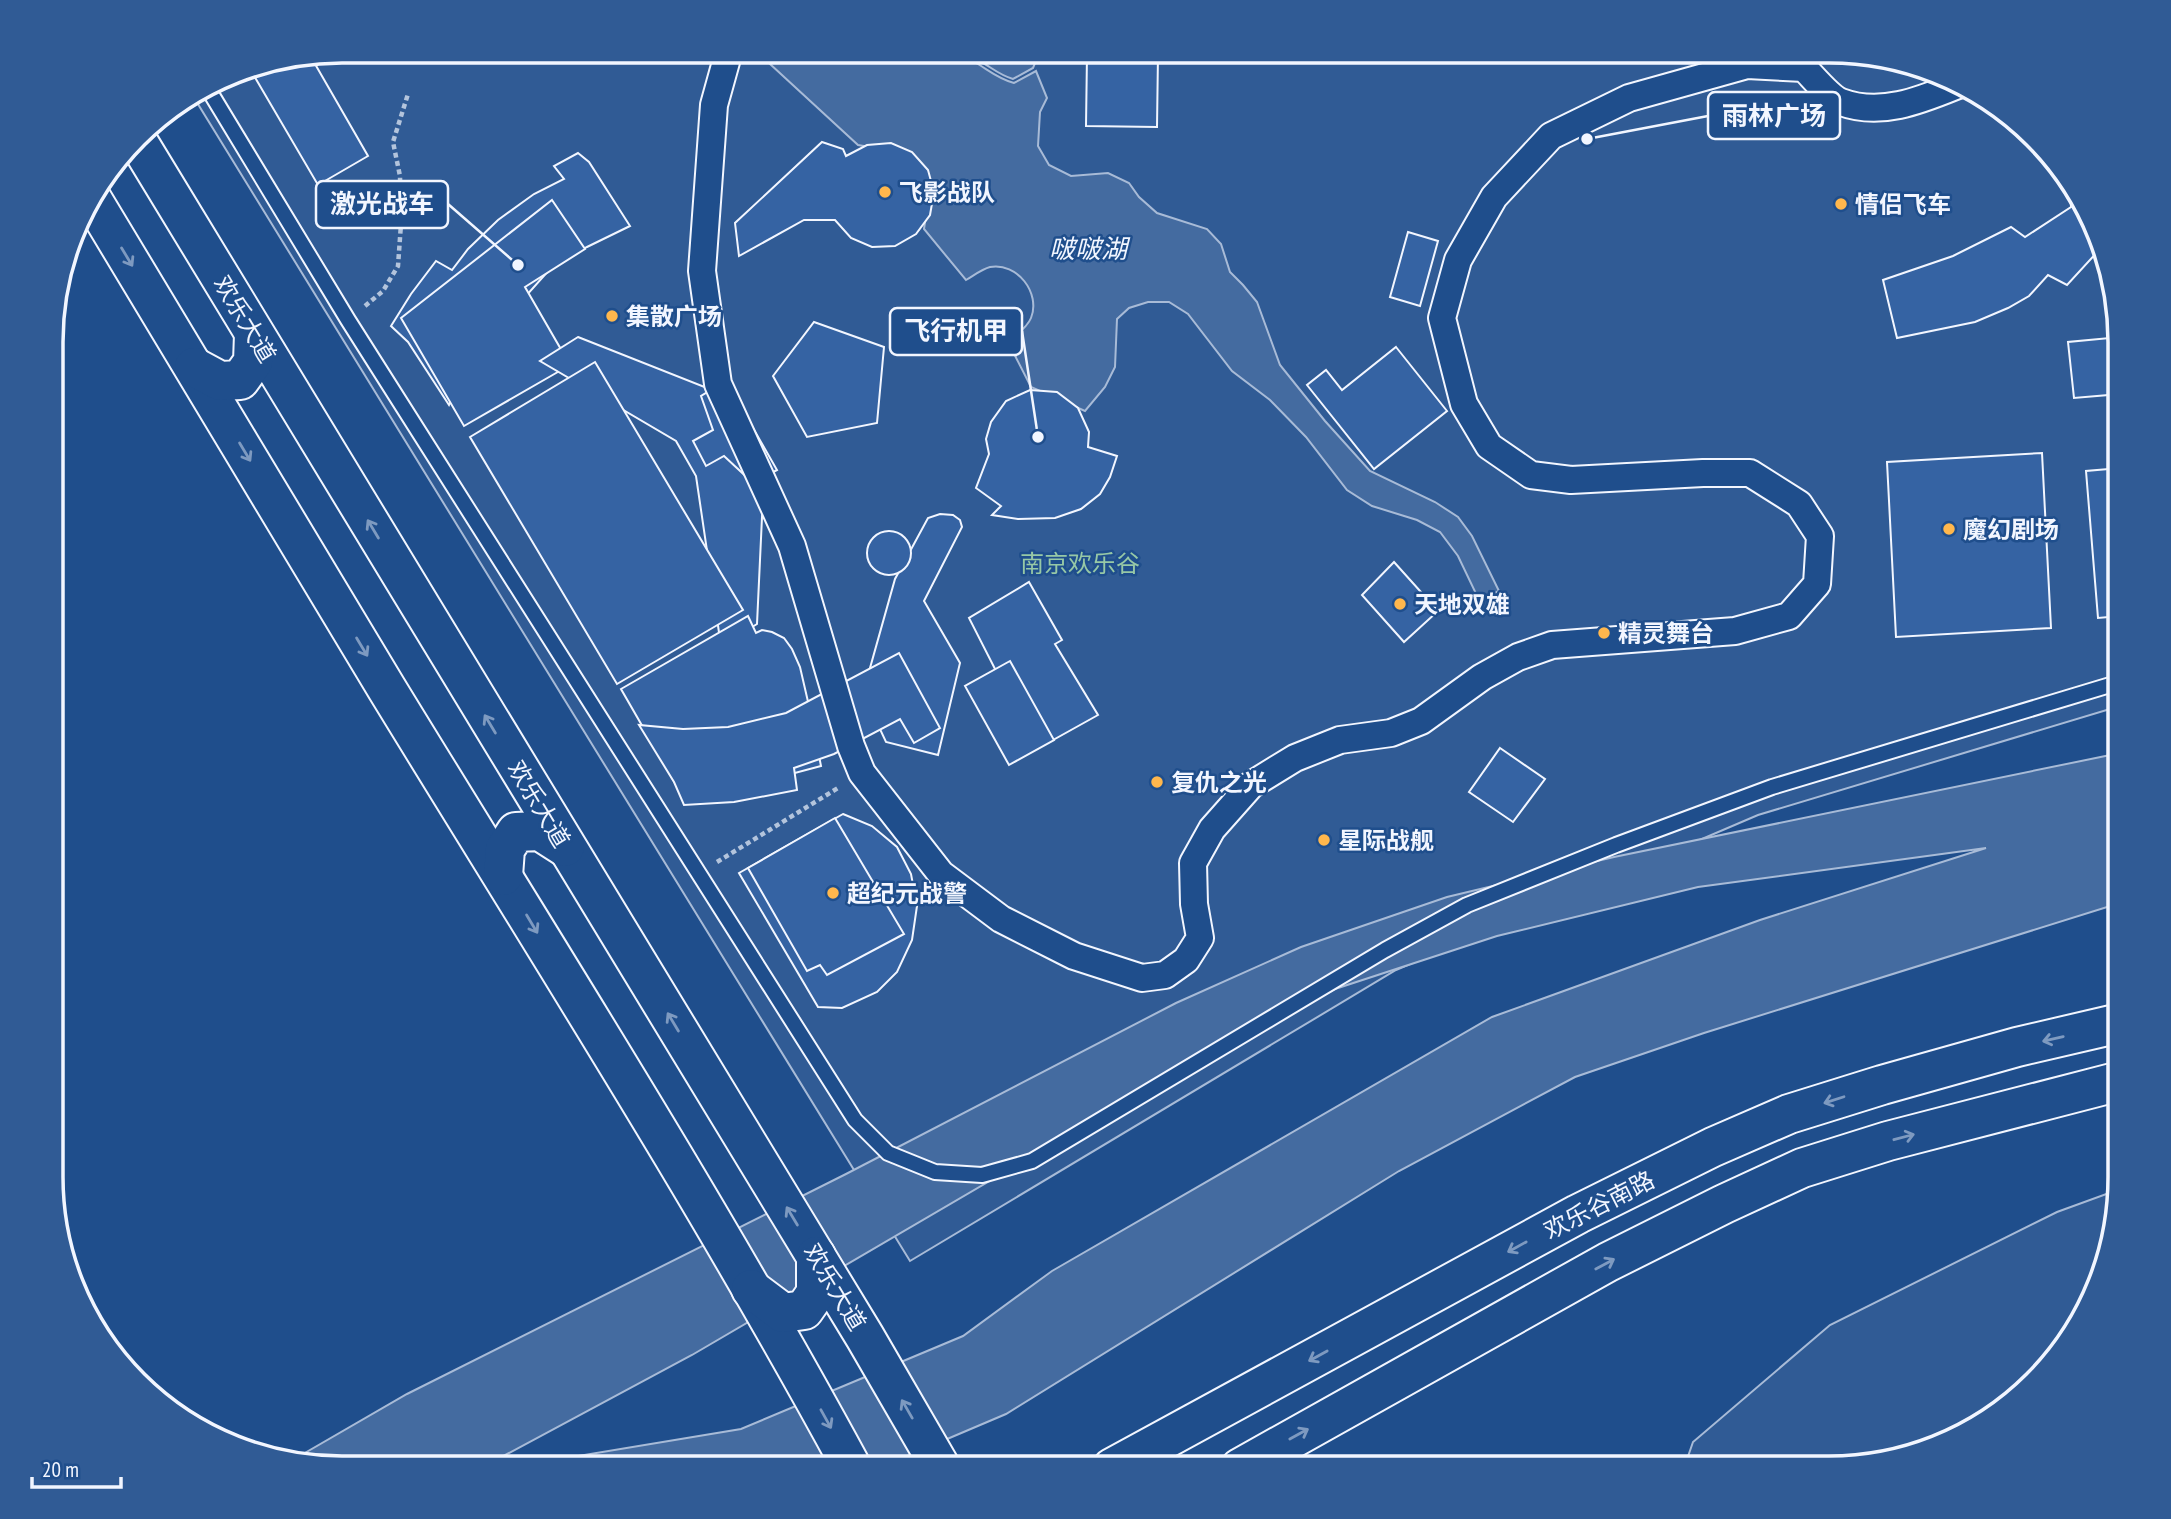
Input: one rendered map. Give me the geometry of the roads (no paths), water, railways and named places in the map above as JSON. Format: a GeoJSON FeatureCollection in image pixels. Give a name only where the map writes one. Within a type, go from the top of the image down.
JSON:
{"type":"FeatureCollection","features":[{"type":"Feature","properties":{"kind":"main road","name":"欢乐大道"},"geometry":{"type":"LineString","coordinates":[[142,148],[816,1256],[934,1456]]}},
{"type":"Feature","properties":{"kind":"main road"},"geometry":{"type":"LineString","coordinates":[[97,208],[751,1289],[845,1456]]}},
{"type":"Feature","properties":{"kind":"main road"},"geometry":{"type":"LineString","coordinates":[[194,367],[220,381],[240,380],[253,362],[254,334]]}},
{"type":"Feature","properties":{"kind":"main road"},"geometry":{"type":"LineString","coordinates":[[503,876],[505,849],[516,832],[540,831],[565,847]]}},
{"type":"Feature","properties":{"kind":"main road","name":"欢乐谷南路"},"geometry":{"type":"LineString","coordinates":[[1134,1456],[1578,1214],[1713,1147],[1790,1114],[1882,1085],[2108,1026]]}},
{"type":"Feature","properties":{"kind":"main road"},"geometry":{"type":"LineString","coordinates":[[1261,1456],[1608,1262],[1724,1203],[1802,1168],[1888,1141],[2108,1085]]}},
{"type":"Feature","properties":{"kind":"main road"},"geometry":{"type":"LineString","coordinates":[[751,1289],[783,1312],[804,1310],[816,1293],[816,1256]]}},
{"type":"Feature","properties":{"kind":"street"},"geometry":{"type":"LineString","coordinates":[[726,63],[714,105],[702,271],[718,384],[792,546],[847,735],[862,773],[941,874],[1001,919],[1074,956],[1142,978],[1166,975],[1186,960],[1200,938],[1194,904],[1193,863],[1213,829],[1251,785],[1295,758],[1340,740],[1391,733],[1421,721],[1482,677],[1518,657],[1552,645],[1735,631],[1789,616],[1817,584],[1820,536],[1799,504],[1750,473],[1571,480],[1531,475],[1489,446],[1464,404],[1442,318],[1458,260],[1494,197],[1550,136],[1629,99],[1747,65],[1804,68],[1839,101],[1882,109],[1919,100],[1947,89]]}},
{"type":"Feature","properties":{"kind":"lane"},"geometry":{"type":"LineString","coordinates":[[212,95],[348,320],[855,1121],[888,1153],[935,1171],[982,1175],[1032,1161],[1385,950],[1467,905],[1616,845],[1772,787],[2108,686]]}},
{"type":"Feature","properties":{"kind":"water","name":"啵啵湖"},"geometry":{"type":"Polygon","coordinates":[[[769,63],[977,63],[1014,83],[1036,71],[1047,98],[1040,112],[1038,146],[1049,165],[1071,176],[1108,173],[1129,183],[1139,197],[1157,213],[1207,229],[1221,244],[1230,272],[1257,302],[1280,365],[1325,421],[1370,471],[1435,502],[1458,517],[1472,536],[1499,591],[1479,600],[1458,556],[1440,532],[1417,520],[1372,506],[1347,490],[1306,437],[1270,400],[1232,371],[1188,314],[1169,302],[1148,302],[1129,308],[1117,319],[1115,367],[1105,387],[1085,411],[1031,387],[1008,342],[1031,318],[1033,299],[1024,281],[1009,269],[1000,267],[987,268],[966,280],[924,229],[930,189],[899,152],[858,145],[769,63]]]}},
{"type":"Feature","properties":{"kind":"water"},"geometry":{"type":"Polygon","coordinates":[[[983,63],[1035,63],[1033,68],[1013,79],[983,63]]]}},
{"type":"Feature","properties":{"kind":"water"},"geometry":{"type":"Polygon","coordinates":[[[2108,755],[2108,907],[1704,1033],[1575,1077],[1399,1171],[1006,1414],[907,1456],[578,1456],[741,1429],[963,1336],[1052,1271],[1492,1017],[1760,920],[1986,848],[1698,887],[1497,936],[1335,989],[1145,1090],[692,1355],[503,1456],[304,1454],[407,1394],[846,1174],[1176,1003],[1301,947],[1447,897],[1614,857],[2108,755]]]}},
{"type":"Feature","properties":{"kind":"place","name":"雨林广场"},"geometry":{"type":"Point","coordinates":[1587,139]}},
{"type":"Feature","properties":{"kind":"place","name":"飞影战队"},"geometry":{"type":"Point","coordinates":[885,192]}},
{"type":"Feature","properties":{"kind":"place","name":"情侣飞车"},"geometry":{"type":"Point","coordinates":[1841,204]}},
{"type":"Feature","properties":{"kind":"place","name":"激光战车"},"geometry":{"type":"Point","coordinates":[518,265]}},
{"type":"Feature","properties":{"kind":"place","name":"集散广场"},"geometry":{"type":"Point","coordinates":[612,316]}},
{"type":"Feature","properties":{"kind":"place","name":"飞行机甲"},"geometry":{"type":"Point","coordinates":[1038,437]}},
{"type":"Feature","properties":{"kind":"place","name":"魔幻剧场"},"geometry":{"type":"Point","coordinates":[1949,529]}},
{"type":"Feature","properties":{"kind":"place","name":"天地双雄"},"geometry":{"type":"Point","coordinates":[1400,604]}},
{"type":"Feature","properties":{"kind":"place","name":"精灵舞台"},"geometry":{"type":"Point","coordinates":[1604,633]}},
{"type":"Feature","properties":{"kind":"place","name":"复仇之光"},"geometry":{"type":"Point","coordinates":[1157,782]}},
{"type":"Feature","properties":{"kind":"place","name":"星际战舰"},"geometry":{"type":"Point","coordinates":[1324,840]}},
{"type":"Feature","properties":{"kind":"place","name":"超纪元战警"},"geometry":{"type":"Point","coordinates":[833,893]}},
{"type":"Feature","properties":{"kind":"park label","name":"南京欢乐谷"},"geometry":{"type":"Point","coordinates":[1080,563]}}]}
